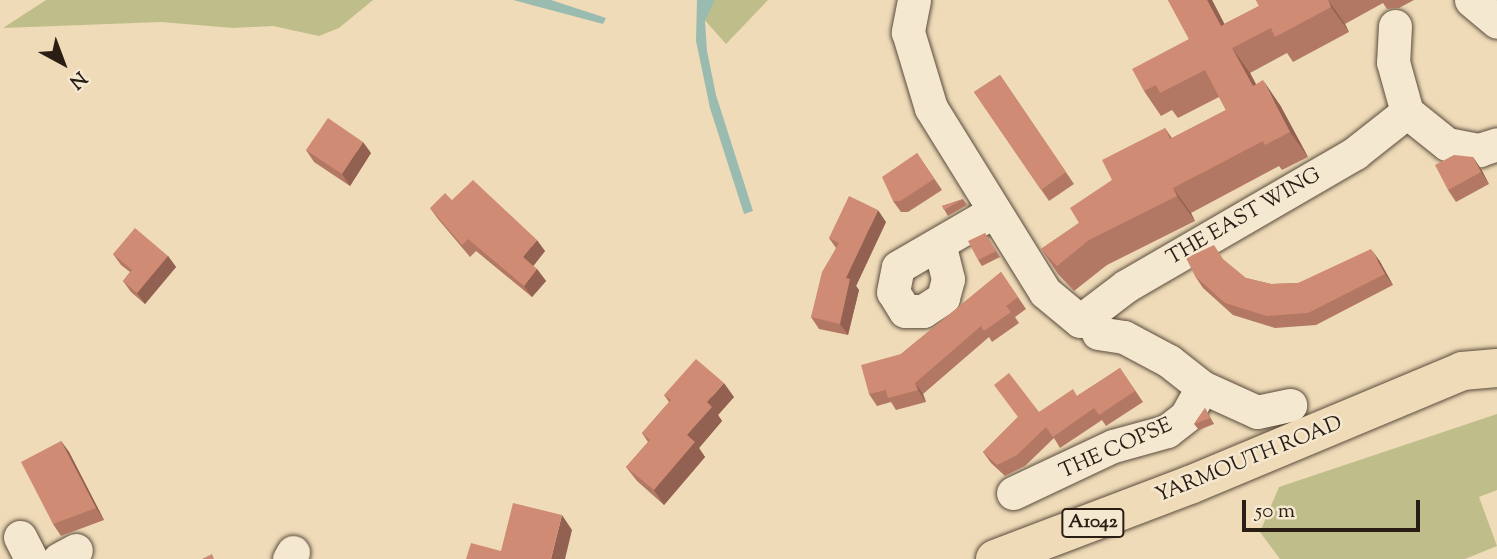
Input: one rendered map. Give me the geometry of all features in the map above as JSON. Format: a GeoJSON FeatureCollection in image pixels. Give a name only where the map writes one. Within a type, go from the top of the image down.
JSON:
{"type":"FeatureCollection","features":[{"type":"Feature","properties":{"kind":"highway","name":"YARMOUTH ROAD"},"geometry":{"type":"LineString","coordinates":[[995,559],[1480,370],[1497,338]]}},
{"type":"Feature","properties":{"kind":"street"},"geometry":{"type":"LineString","coordinates":[[914,0],[908,32],[931,108],[1012,244],[1055,304],[1089,327],[1114,354],[1163,379],[1202,387],[1257,412],[1290,405]]}},
{"type":"Feature","properties":{"kind":"street"},"geometry":{"type":"LineString","coordinates":[[1471,0],[1497,22]]}},
{"type":"Feature","properties":{"kind":"street"},"geometry":{"type":"LineString","coordinates":[[1395,26],[1393,62],[1407,112],[1447,144],[1479,150],[1497,145]]}},
{"type":"Feature","properties":{"kind":"street","name":"THE EAST WING"},"geometry":{"type":"LineString","coordinates":[[1089,327],[1126,286],[1371,155],[1407,112]]}},
{"type":"Feature","properties":{"kind":"street"},"geometry":{"type":"LineString","coordinates":[[940,247],[993,212]]}},
{"type":"Feature","properties":{"kind":"street","name":"THE COPSE"},"geometry":{"type":"LineString","coordinates":[[1013,493],[1113,446],[1167,431],[1186,416],[1202,387]]}},
{"type":"Feature","properties":{"kind":"shaded area"},"geometry":{"type":"Polygon","coordinates":[[[46,0],[373,0],[339,28],[319,36],[273,26],[233,28],[161,22],[3,28],[46,0]]]}},
{"type":"Feature","properties":{"kind":"shaded area"},"geometry":{"type":"Polygon","coordinates":[[[701,0],[768,0],[726,44],[702,17],[701,0]]]}},
{"type":"Feature","properties":{"kind":"shaded area"},"geometry":{"type":"Polygon","coordinates":[[[1497,414],[1497,490],[1479,497],[1497,546],[1465,559],[1280,559],[1260,532],[1279,487],[1497,414]]]}},
{"type":"Feature","properties":{"kind":"water"},"geometry":{"type":"Polygon","coordinates":[[[513,0],[551,0],[606,18],[603,24],[513,0]]]}},
{"type":"Feature","properties":{"kind":"water"},"geometry":{"type":"Polygon","coordinates":[[[697,0],[715,0],[705,21],[707,51],[716,95],[753,211],[744,214],[710,108],[696,41],[697,0]]]}},
{"type":"Feature","properties":{"kind":"building"},"geometry":{"type":"Polygon","coordinates":[[[1168,0],[1207,0],[1221,26],[1259,6],[1256,0],[1328,0],[1331,7],[1275,37],[1271,28],[1232,48],[1253,86],[1263,80],[1290,132],[1265,145],[1263,141],[1173,188],[1177,196],[1089,240],[1057,266],[1041,249],[1079,223],[1070,208],[1112,180],[1102,160],[1165,128],[1170,139],[1226,110],[1205,70],[1160,93],[1156,85],[1144,91],[1132,69],[1189,39],[1168,0]]]}},
{"type":"Feature","properties":{"kind":"building"},"geometry":{"type":"Polygon","coordinates":[[[1000,75],[1066,172],[1041,190],[974,92],[1000,75]]]}},
{"type":"Feature","properties":{"kind":"building"},"geometry":{"type":"Polygon","coordinates":[[[328,118],[363,142],[342,174],[306,150],[328,118]]]}},
{"type":"Feature","properties":{"kind":"building"},"geometry":{"type":"Polygon","coordinates":[[[917,153],[934,179],[900,201],[893,201],[882,177],[917,153]]]}},
{"type":"Feature","properties":{"kind":"building"},"geometry":{"type":"Polygon","coordinates":[[[1454,155],[1473,157],[1481,172],[1448,190],[1435,165],[1454,155]]]}},
{"type":"Feature","properties":{"kind":"building"},"geometry":{"type":"Polygon","coordinates":[[[473,180],[537,240],[523,257],[537,269],[524,286],[468,239],[462,245],[430,208],[445,193],[452,200],[473,180]]]}},
{"type":"Feature","properties":{"kind":"building"},"geometry":{"type":"Polygon","coordinates":[[[849,196],[878,210],[846,278],[850,279],[840,324],[811,317],[822,272],[839,243],[829,238],[849,196]]]}},
{"type":"Feature","properties":{"kind":"building"},"geometry":{"type":"Polygon","coordinates":[[[963,199],[944,210],[942,206],[963,199]]]}},
{"type":"Feature","properties":{"kind":"building"},"geometry":{"type":"Polygon","coordinates":[[[135,228],[168,256],[137,293],[123,281],[132,270],[113,254],[135,228]]]}},
{"type":"Feature","properties":{"kind":"building"},"geometry":{"type":"Polygon","coordinates":[[[985,233],[996,251],[978,260],[968,241],[985,233]]]}},
{"type":"Feature","properties":{"kind":"building"},"geometry":{"type":"Polygon","coordinates":[[[1214,245],[1223,259],[1246,278],[1271,284],[1298,283],[1371,249],[1385,274],[1308,313],[1267,316],[1225,303],[1195,276],[1186,258],[1214,245]]]}},
{"type":"Feature","properties":{"kind":"building"},"geometry":{"type":"Polygon","coordinates":[[[1001,272],[1018,297],[1006,306],[1011,312],[984,331],[981,326],[915,383],[918,390],[888,398],[886,390],[869,394],[861,365],[901,354],[1001,272]]]}},
{"type":"Feature","properties":{"kind":"building"},"geometry":{"type":"Polygon","coordinates":[[[696,359],[724,383],[707,402],[712,407],[687,435],[695,442],[654,490],[626,467],[650,440],[642,433],[671,400],[664,395],[696,359]]]}},
{"type":"Feature","properties":{"kind":"building"},"geometry":{"type":"Polygon","coordinates":[[[1120,368],[1135,391],[1099,415],[1094,408],[1053,437],[1046,427],[1017,455],[997,465],[983,452],[1018,417],[994,385],[1009,373],[1039,412],[1073,389],[1077,396],[1120,368]]]}},
{"type":"Feature","properties":{"kind":"building"},"geometry":{"type":"Polygon","coordinates":[[[1205,408],[1210,418],[1194,424],[1205,408]]]}},
{"type":"Feature","properties":{"kind":"building"},"geometry":{"type":"Polygon","coordinates":[[[61,441],[96,508],[53,524],[21,462],[61,441]]]}},
{"type":"Feature","properties":{"kind":"building"},"geometry":{"type":"Polygon","coordinates":[[[513,503],[562,515],[551,559],[466,559],[471,543],[501,551],[513,503]]]}}]}
